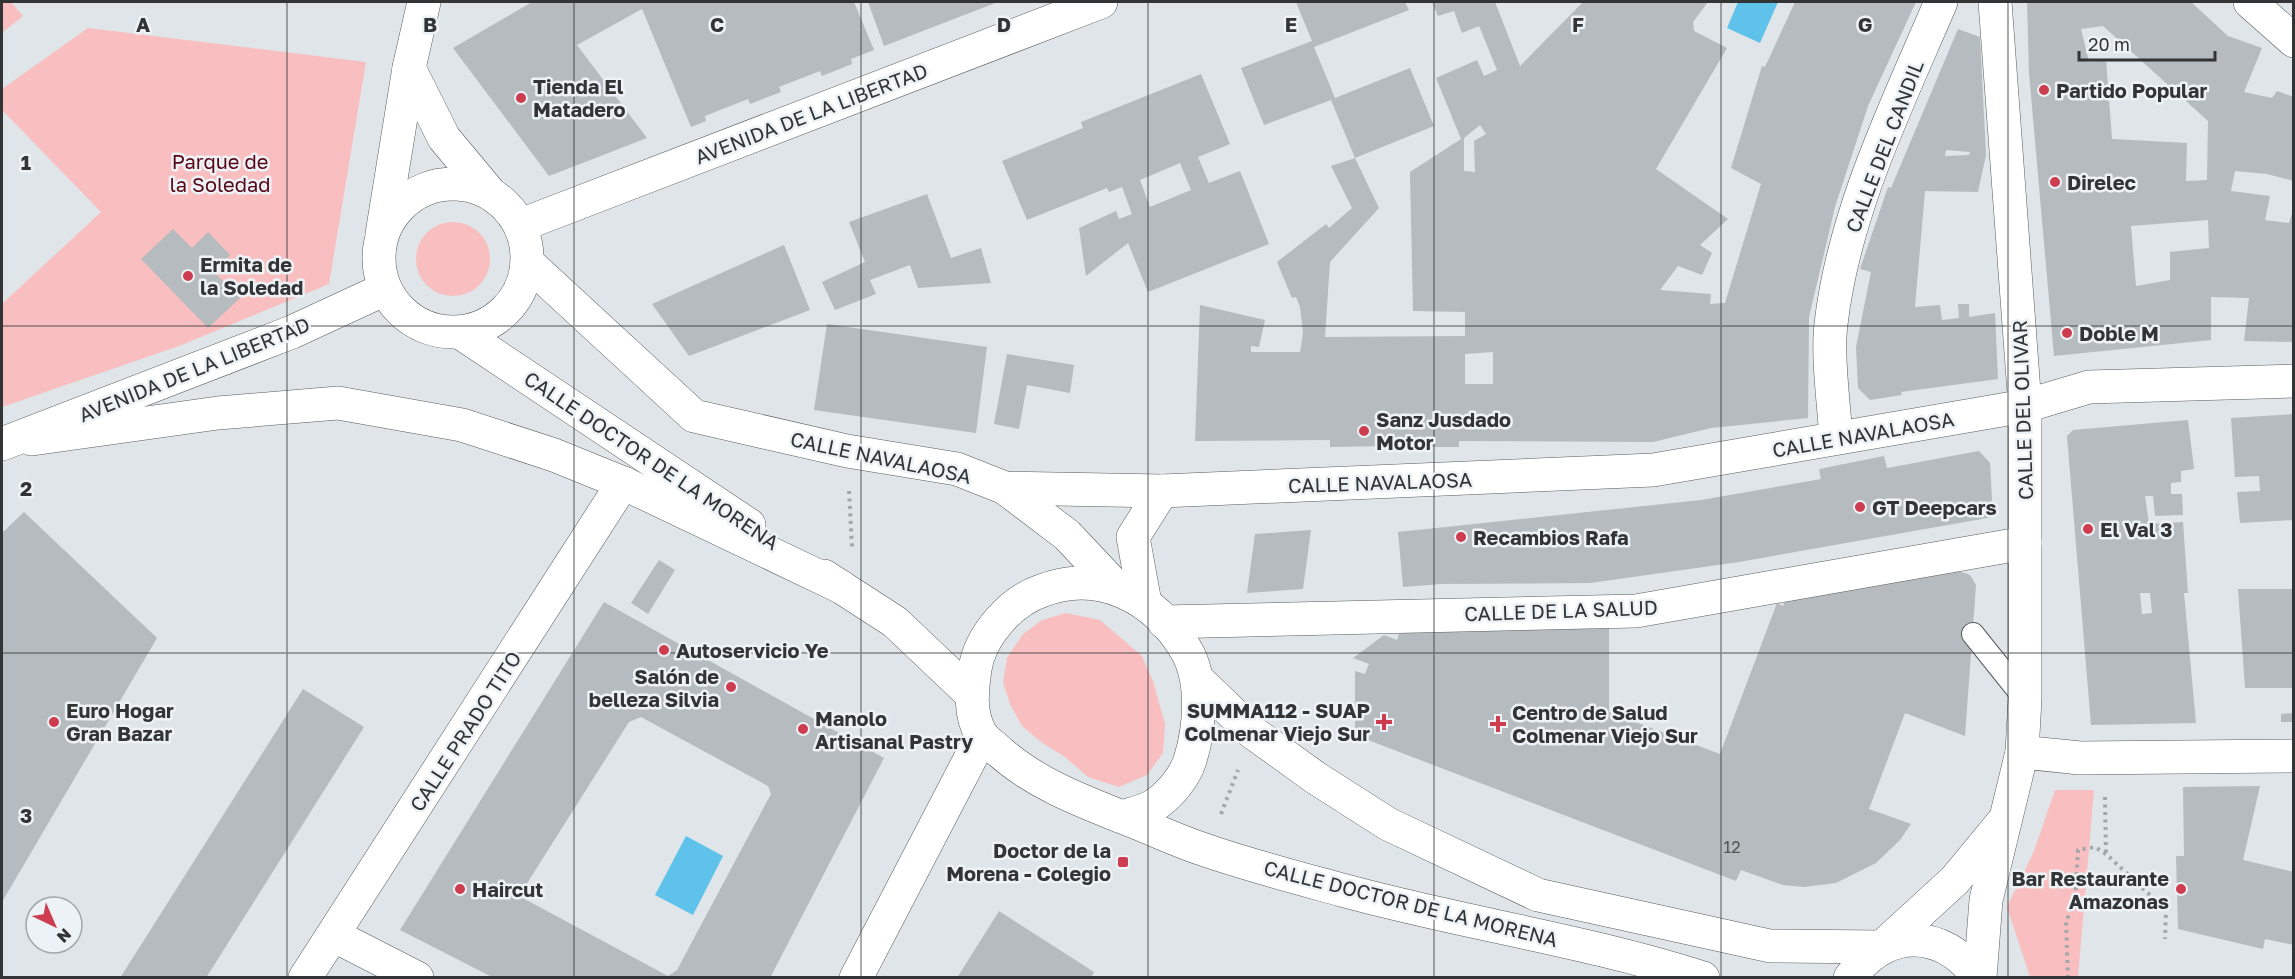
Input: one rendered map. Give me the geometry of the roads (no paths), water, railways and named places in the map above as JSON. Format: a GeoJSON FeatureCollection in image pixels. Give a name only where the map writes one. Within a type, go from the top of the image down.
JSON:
{"type":"FeatureCollection","features":[{"type":"Feature","properties":{"kind":"street","name":"AVENIDA DE LA LIBERTAD"},"geometry":{"type":"LineString","coordinates":[[521,225],[1101,2]]}},
{"type":"Feature","properties":{"kind":"street","name":"CALLE DEL CANDIL"},"geometry":{"type":"LineString","coordinates":[[1836,438],[1831,325],[1850,228],[1892,116],[1941,2]]}},
{"type":"Feature","properties":{"kind":"street","name":"CALLE DEL OLIVAR"},"geometry":{"type":"LineString","coordinates":[[1979,978],[1986,900],[2022,752],[2025,699],[2025,406],[1995,2]]}},
{"type":"Feature","properties":{"kind":"street"},"geometry":{"type":"LineString","coordinates":[[2250,2],[2294,41]]}},
{"type":"Feature","properties":{"kind":"street"},"geometry":{"type":"LineString","coordinates":[[409,68],[444,138],[489,192],[508,206],[521,225],[527,243],[528,263],[524,283],[514,301],[500,317],[482,327],[461,333],[424,328],[408,318],[394,305],[385,289],[378,261],[409,68],[426,4]]}},
{"type":"Feature","properties":{"kind":"street"},"geometry":{"type":"LineString","coordinates":[[382,234],[399,207],[426,188],[458,183],[489,192]]}},
{"type":"Feature","properties":{"kind":"street","name":"CALLE NAVALAOSA"},"geometry":{"type":"LineString","coordinates":[[528,263],[694,416],[847,452],[957,469],[1005,488],[1162,491],[1653,470],[2025,406],[2089,387],[2294,381]]}},
{"type":"Feature","properties":{"kind":"street","name":"AVENIDA DE LA LIBERTAD"},"geometry":{"type":"LineString","coordinates":[[3,444],[292,332],[385,289]]}},
{"type":"Feature","properties":{"kind":"street","name":"CALLE DOCTOR DE LA MORENA"},"geometry":{"type":"LineString","coordinates":[[461,333],[895,622],[972,695]]}},
{"type":"Feature","properties":{"kind":"street","name":"CALLE DOCTOR DE LA MORENA"},"geometry":{"type":"LineString","coordinates":[[3,444],[218,413],[338,403],[462,425],[554,455],[623,483],[841,587]]}},
{"type":"Feature","properties":{"kind":"street","name":"CALLE PRADO TITO"},"geometry":{"type":"LineString","coordinates":[[305,978],[623,483]]}},
{"type":"Feature","properties":{"kind":"street"},"geometry":{"type":"LineString","coordinates":[[1005,488],[1067,536],[1116,587],[1154,613],[1187,651],[1197,679],[1197,727],[1190,763],[1174,787],[1152,806],[1122,817]]}},
{"type":"Feature","properties":{"kind":"street"},"geometry":{"type":"LineString","coordinates":[[1154,613],[1133,537],[1162,491]]}},
{"type":"Feature","properties":{"kind":"street","name":"CALLE DE LA SALUD"},"geometry":{"type":"LineString","coordinates":[[1154,613],[1636,611],[1891,574],[2025,543]]}},
{"type":"Feature","properties":{"kind":"street"},"geometry":{"type":"LineString","coordinates":[[856,978],[982,736],[975,718],[972,695],[980,654],[987,636],[1009,610],[1040,591],[1079,582],[1116,587]]}},
{"type":"Feature","properties":{"kind":"street","name":"CALLE DOCTOR DE LA MORENA"},"geometry":{"type":"LineString","coordinates":[[1197,679],[1252,732],[1316,778],[1388,824],[1538,895],[1770,946],[1882,946],[1904,940],[1926,940],[1948,947],[1966,960],[1979,978]]}},
{"type":"Feature","properties":{"kind":"street","name":"CALLE DOCTOR DE LA MORENA"},"geometry":{"type":"LineString","coordinates":[[982,736],[1019,767],[1058,791],[1207,851],[1344,891],[1638,968],[1703,978]]}},
{"type":"Feature","properties":{"kind":"street"},"geometry":{"type":"LineString","coordinates":[[2022,752],[2080,758],[2294,756]]}},
{"type":"Feature","properties":{"kind":"street","name":"CALLE DEL OLIVAR"},"geometry":{"type":"LineString","coordinates":[[1850,978],[1862,961],[1882,946],[1955,879],[2006,819]]}},
{"type":"Feature","properties":{"kind":"street"},"geometry":{"type":"LineString","coordinates":[[333,935],[417,978]]}},
{"type":"Feature","properties":{"kind":"lane"},"geometry":{"type":"LineString","coordinates":[[1973,634],[2025,699]]}},
{"type":"Feature","properties":{"kind":"water"},"geometry":{"type":"Polygon","coordinates":[[[1738,2],[1778,2],[1760,43],[1727,28],[1738,2]]]}},
{"type":"Feature","properties":{"kind":"water"},"geometry":{"type":"Polygon","coordinates":[[[686,836],[723,856],[693,915],[655,895],[686,836]]]}},
{"type":"Feature","properties":{"kind":"place","name":"Partido Popular"},"geometry":{"type":"Point","coordinates":[2044,90]}},
{"type":"Feature","properties":{"kind":"place","name":"Tienda El Matadero"},"geometry":{"type":"Point","coordinates":[521,98]}},
{"type":"Feature","properties":{"kind":"place","name":"Direlec"},"geometry":{"type":"Point","coordinates":[2055,182]}},
{"type":"Feature","properties":{"kind":"place","name":"Ermita de la Soledad"},"geometry":{"type":"Point","coordinates":[188,276]}},
{"type":"Feature","properties":{"kind":"place","name":"Doble M"},"geometry":{"type":"Point","coordinates":[2067,333]}},
{"type":"Feature","properties":{"kind":"place","name":"Sanz Jusdado Motor"},"geometry":{"type":"Point","coordinates":[1364,431]}},
{"type":"Feature","properties":{"kind":"place","name":"GT Deepcars"},"geometry":{"type":"Point","coordinates":[1860,507]}},
{"type":"Feature","properties":{"kind":"place","name":"El Val 3"},"geometry":{"type":"Point","coordinates":[2088,529]}},
{"type":"Feature","properties":{"kind":"place","name":"Recambios Rafa"},"geometry":{"type":"Point","coordinates":[1461,537]}},
{"type":"Feature","properties":{"kind":"place","name":"Autoservicio Ye"},"geometry":{"type":"Point","coordinates":[664,650]}},
{"type":"Feature","properties":{"kind":"place","name":"Salón de belleza Silvia"},"geometry":{"type":"Point","coordinates":[731,687]}},
{"type":"Feature","properties":{"kind":"place","name":"Euro Hogar Gran Bazar"},"geometry":{"type":"Point","coordinates":[54,722]}},
{"type":"Feature","properties":{"kind":"place","name":"SUMMA112 - SUAP Colmenar Viejo Sur"},"geometry":{"type":"Point","coordinates":[1384,722]}},
{"type":"Feature","properties":{"kind":"place","name":"Centro de Salud Colmenar Viejo Sur"},"geometry":{"type":"Point","coordinates":[1498,724]}},
{"type":"Feature","properties":{"kind":"place","name":"Manolo Artisanal Pastry"},"geometry":{"type":"Point","coordinates":[803,729]}},
{"type":"Feature","properties":{"kind":"place","name":"Doctor de la Morena - Colegio"},"geometry":{"type":"Point","coordinates":[1123,862]}},
{"type":"Feature","properties":{"kind":"place","name":"Haircut"},"geometry":{"type":"Point","coordinates":[460,889]}},
{"type":"Feature","properties":{"kind":"place","name":"Bar Restaurante Amazonas"},"geometry":{"type":"Point","coordinates":[2181,889]}},
{"type":"Feature","properties":{"kind":"park label","name":"Parque de la Soledad"},"geometry":{"type":"Point","coordinates":[220,172]}}]}
